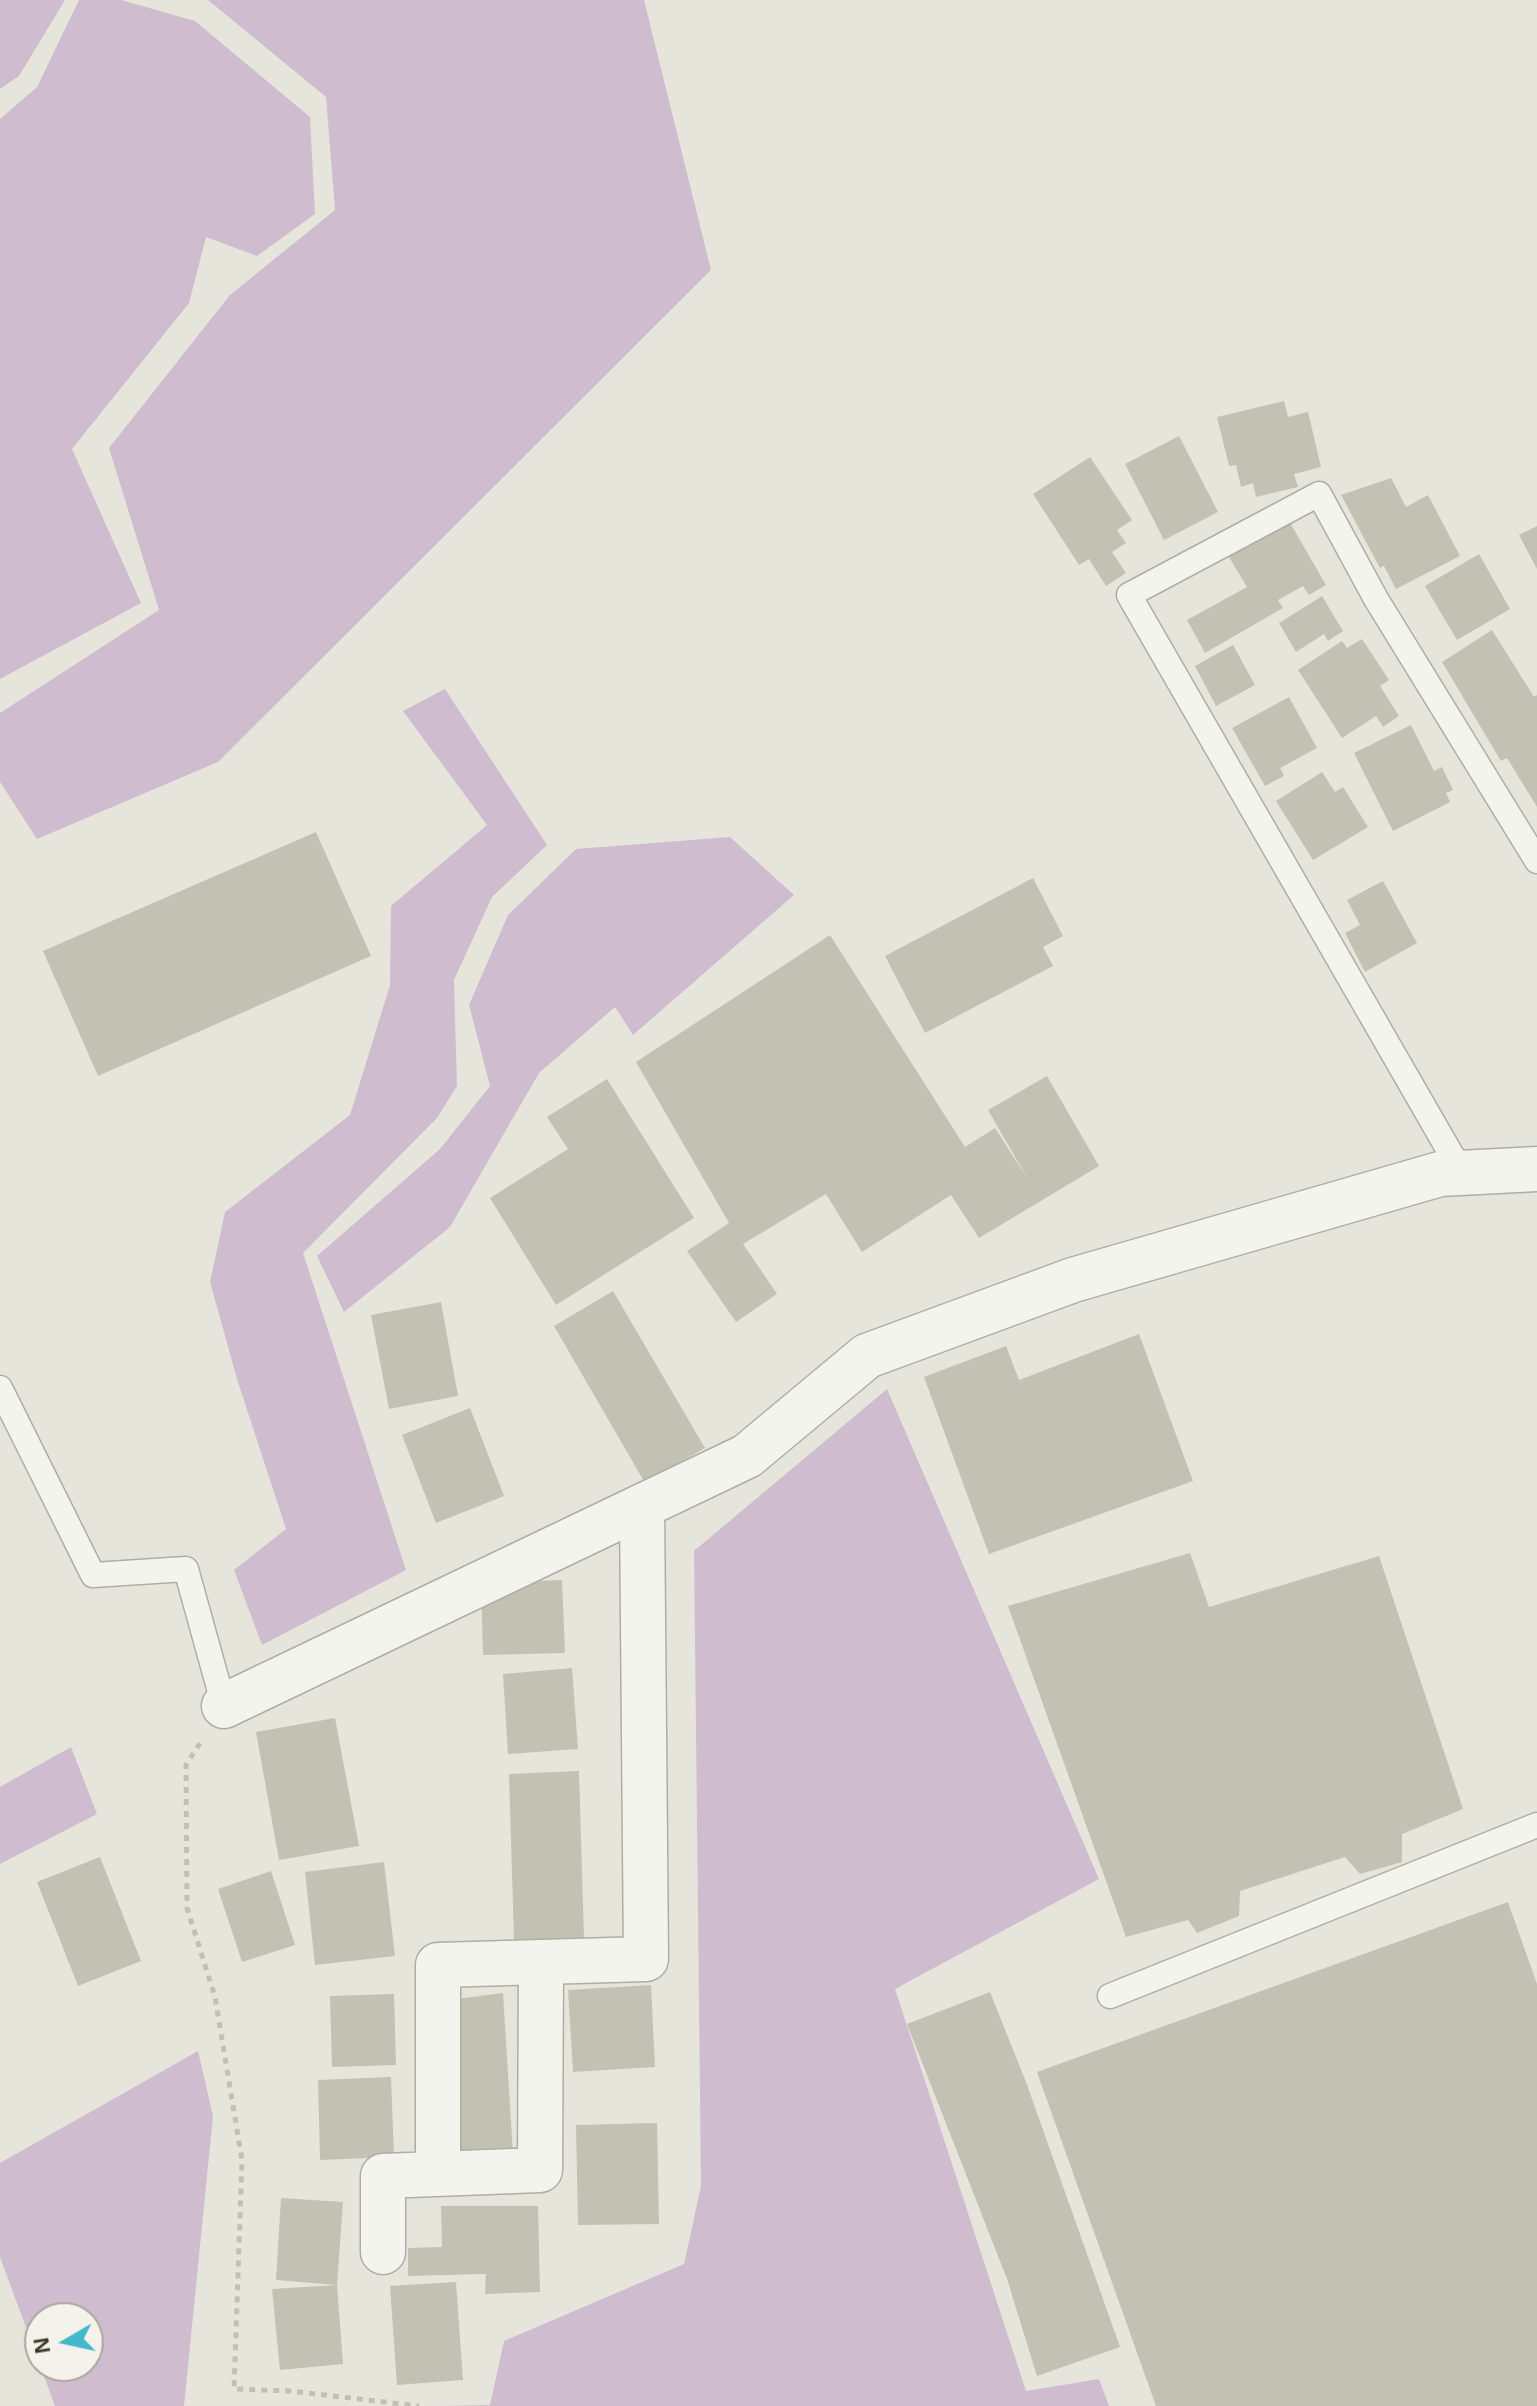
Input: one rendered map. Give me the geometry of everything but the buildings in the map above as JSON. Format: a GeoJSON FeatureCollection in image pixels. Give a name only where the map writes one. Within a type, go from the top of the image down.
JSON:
{"type":"FeatureCollection","features":[{"type":"Feature","properties":{"kind":"street"},"geometry":{"type":"LineString","coordinates":[[224,1706],[747,1456],[867,1356],[1073,1280],[1440,1174],[1537,1169]]}},
{"type":"Feature","properties":{"kind":"street"},"geometry":{"type":"LineString","coordinates":[[438,2174],[438,1965],[646,1959],[642,1508]]}},
{"type":"Feature","properties":{"kind":"street"},"geometry":{"type":"LineString","coordinates":[[383,2252],[383,2176],[540,2170],[541,1962]]}},
{"type":"Feature","properties":{"kind":"lane"},"geometry":{"type":"LineString","coordinates":[[1462,1173],[1129,595],[1319,494],[1376,599],[1537,861]]}},
{"type":"Feature","properties":{"kind":"lane"},"geometry":{"type":"LineString","coordinates":[[0,1388],[93,1575],[186,1569],[224,1706]]}},
{"type":"Feature","properties":{"kind":"lane"},"geometry":{"type":"LineString","coordinates":[[1110,1996],[1537,1825]]}},
{"type":"Feature","properties":{"kind":"path"},"geometry":{"type":"LineString","coordinates":[[224,1706],[186,1765],[187,1908],[215,1997],[242,2160],[234,2389],[290,2391],[419,2406]]}},
{"type":"Feature","properties":{"kind":"shaded area"},"geometry":{"type":"Polygon","coordinates":[[[0,0],[65,0],[19,76],[0,89],[0,0]]]}},
{"type":"Feature","properties":{"kind":"shaded area"},"geometry":{"type":"Polygon","coordinates":[[[79,0],[121,0],[195,21],[310,117],[315,214],[257,256],[206,237],[189,303],[72,449],[141,603],[0,679],[0,119],[37,87],[79,0]]]}},
{"type":"Feature","properties":{"kind":"shaded area"},"geometry":{"type":"Polygon","coordinates":[[[208,0],[644,0],[711,270],[218,762],[37,839],[0,782],[0,713],[159,610],[109,448],[230,295],[335,210],[326,97],[208,0]]]}},
{"type":"Feature","properties":{"kind":"shaded area"},"geometry":{"type":"Polygon","coordinates":[[[445,689],[547,845],[492,897],[454,980],[457,1086],[437,1118],[303,1253],[406,1570],[262,1645],[234,1570],[286,1529],[237,1379],[210,1282],[225,1212],[350,1115],[390,985],[391,906],[487,825],[403,711],[445,689]]]}},
{"type":"Feature","properties":{"kind":"shaded area"},"geometry":{"type":"Polygon","coordinates":[[[730,837],[794,895],[633,1035],[615,1007],[539,1073],[450,1227],[344,1312],[317,1256],[440,1149],[490,1086],[469,1005],[508,915],[576,849],[730,837]]]}},
{"type":"Feature","properties":{"kind":"shaded area"},"geometry":{"type":"Polygon","coordinates":[[[887,1389],[1099,1879],[895,1989],[1026,2391],[1099,2379],[1109,2406],[440,2406],[490,2405],[504,2341],[684,2264],[701,2186],[694,1551],[887,1389]]]}},
{"type":"Feature","properties":{"kind":"shaded area"},"geometry":{"type":"Polygon","coordinates":[[[71,1747],[97,1814],[0,1864],[0,1787],[71,1747]]]}},
{"type":"Feature","properties":{"kind":"shaded area"},"geometry":{"type":"Polygon","coordinates":[[[198,2051],[213,2116],[184,2406],[55,2406],[46,2382],[104,2382],[104,2302],[24,2302],[24,2322],[0,2257],[0,2163],[198,2051]]]}}]}
